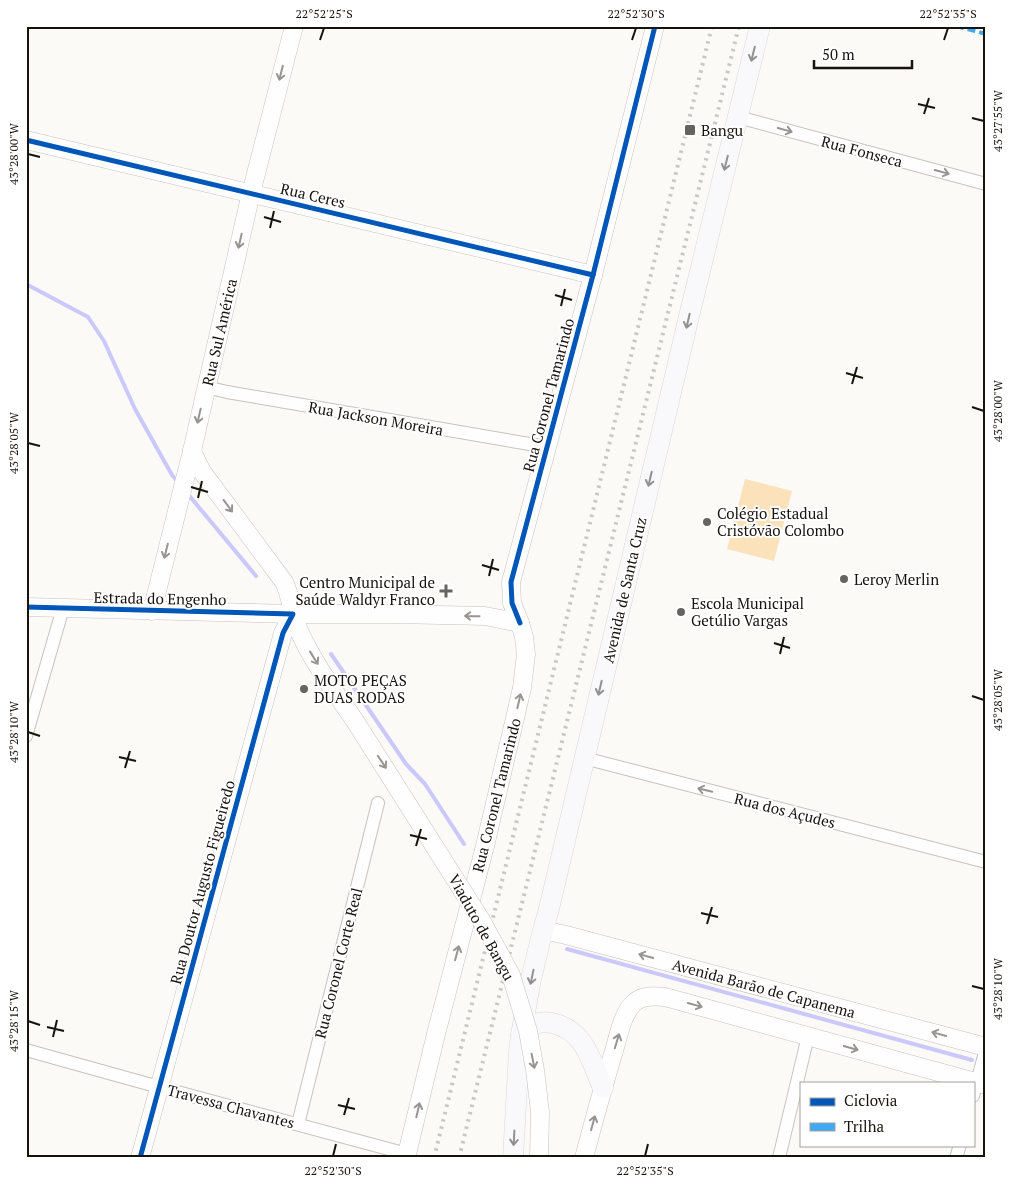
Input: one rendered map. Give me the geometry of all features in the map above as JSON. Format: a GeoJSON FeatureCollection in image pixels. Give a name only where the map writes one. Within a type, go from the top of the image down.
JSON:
{"type":"FeatureCollection","features":[{"type":"Feature","properties":{"kind":"main road","name":"Rua Sul América"},"geometry":{"type":"LineString","coordinates":[[152,611],[192,451],[250,193],[294,26]]}},
{"type":"Feature","properties":{"kind":"main road","name":"Rua Coronel Tamarindo"},"geometry":{"type":"LineString","coordinates":[[407,1156],[436,1034],[485,846],[522,688],[526,654],[524,637],[512,603],[510,582],[594,275],[655,26]]}},
{"type":"Feature","properties":{"kind":"main road","name":"Avenida de Santa Cruz"},"geometry":{"type":"LineString","coordinates":[[513,1158],[519,1051],[531,979],[760,26]]}},
{"type":"Feature","properties":{"kind":"main road","name":"Rua Ceres"},"geometry":{"type":"LineString","coordinates":[[26,140],[594,275]]}},
{"type":"Feature","properties":{"kind":"main road"},"geometry":{"type":"LineString","coordinates":[[192,451],[203,473],[284,582],[293,614]]}},
{"type":"Feature","properties":{"kind":"main road","name":"Estrada do Engenho"},"geometry":{"type":"LineString","coordinates":[[26,607],[293,614],[485,616],[520,623]]}},
{"type":"Feature","properties":{"kind":"main road","name":"Viaduto de Bangu"},"geometry":{"type":"LineString","coordinates":[[293,614],[298,631],[313,657],[481,920],[511,975],[528,1031],[535,1070],[540,1112],[540,1158]]}},
{"type":"Feature","properties":{"kind":"main road","name":"Rua Doutor Augusto Figueiredo"},"geometry":{"type":"LineString","coordinates":[[140,1158],[283,633],[293,614]]}},
{"type":"Feature","properties":{"kind":"main road","name":"Avenida Barão de Capanema"},"geometry":{"type":"LineString","coordinates":[[542,930],[579,938],[986,1048]]}},
{"type":"Feature","properties":{"kind":"main road"},"geometry":{"type":"LineString","coordinates":[[584,1158],[623,1021],[628,1009],[636,1001],[647,996],[665,997],[808,1036],[959,1082]]}},
{"type":"Feature","properties":{"kind":"main road"},"geometry":{"type":"LineString","coordinates":[[521,1035],[530,1026],[545,1022],[560,1025],[574,1032],[584,1044],[603,1088]]}},
{"type":"Feature","properties":{"kind":"street","name":"Rua Fonseca"},"geometry":{"type":"LineString","coordinates":[[738,117],[986,184]]}},
{"type":"Feature","properties":{"kind":"street","name":"Rua Jackson Moreira"},"geometry":{"type":"LineString","coordinates":[[206,387],[237,394],[547,447]]}},
{"type":"Feature","properties":{"kind":"street"},"geometry":{"type":"LineString","coordinates":[[27,731],[63,608]]}},
{"type":"Feature","properties":{"kind":"street","name":"Rua dos Açudes"},"geometry":{"type":"LineString","coordinates":[[584,758],[986,862]]}},
{"type":"Feature","properties":{"kind":"street","name":"Rua Coronel Corte Real"},"geometry":{"type":"LineString","coordinates":[[298,1124],[378,804]]}},
{"type":"Feature","properties":{"kind":"street"},"geometry":{"type":"LineString","coordinates":[[779,1158],[808,1036]]}},
{"type":"Feature","properties":{"kind":"street"},"geometry":{"type":"LineString","coordinates":[[979,1088],[986,1048]]}},
{"type":"Feature","properties":{"kind":"street","name":"Travessa Chavantes"},"geometry":{"type":"LineString","coordinates":[[26,1050],[298,1124],[407,1156]]}},
{"type":"Feature","properties":{"kind":"street"},"geometry":{"type":"LineString","coordinates":[[956,1158],[960,1146]]}},
{"type":"Feature","properties":{"kind":"shaded area"},"geometry":{"type":"Polygon","coordinates":[[[745,479],[792,491],[774,561],[727,549],[745,479]]]}},
{"type":"Feature","properties":{"kind":"waterway"},"geometry":{"type":"LineString","coordinates":[[26,284],[88,317],[104,341],[135,409],[172,475],[178,482]]}},
{"type":"Feature","properties":{"kind":"waterway"},"geometry":{"type":"LineString","coordinates":[[187,493],[256,576]]}},
{"type":"Feature","properties":{"kind":"waterway"},"geometry":{"type":"LineString","coordinates":[[331,654],[406,764],[425,784],[464,844]]}},
{"type":"Feature","properties":{"kind":"waterway"},"geometry":{"type":"LineString","coordinates":[[567,949],[972,1060]]}},
{"type":"Feature","properties":{"kind":"railway"},"geometry":{"type":"LineString","coordinates":[[434,1158],[712,26]]}},
{"type":"Feature","properties":{"kind":"railway"},"geometry":{"type":"LineString","coordinates":[[459,1158],[739,26]]}},
{"type":"Feature","properties":{"kind":"marked path"},"geometry":{"type":"LineString","coordinates":[[956,26],[986,34]]}},
{"type":"Feature","properties":{"kind":"cycle path"},"geometry":{"type":"LineString","coordinates":[[520,623],[512,603],[511,582],[593,275],[655,26]]}},
{"type":"Feature","properties":{"kind":"cycle path"},"geometry":{"type":"LineString","coordinates":[[26,140],[593,275]]}},
{"type":"Feature","properties":{"kind":"cycle path"},"geometry":{"type":"LineString","coordinates":[[26,607],[293,614],[283,633],[140,1158]]}},
{"type":"Feature","properties":{"kind":"place","name":"Bangu"},"geometry":{"type":"Point","coordinates":[690,130]}},
{"type":"Feature","properties":{"kind":"place","name":"Colégio Estadual Cristóvão Colombo"},"geometry":{"type":"Point","coordinates":[707,522]}},
{"type":"Feature","properties":{"kind":"place","name":"Leroy Merlin"},"geometry":{"type":"Point","coordinates":[844,579]}},
{"type":"Feature","properties":{"kind":"place","name":"Centro Municipal de Saúde Waldyr Franco"},"geometry":{"type":"Point","coordinates":[446,591]}},
{"type":"Feature","properties":{"kind":"place","name":"Escola Municipal Getúlio Vargas"},"geometry":{"type":"Point","coordinates":[681,612]}},
{"type":"Feature","properties":{"kind":"place","name":"MOTO PEÇAS DUAS RODAS"},"geometry":{"type":"Point","coordinates":[304,689]}}]}
